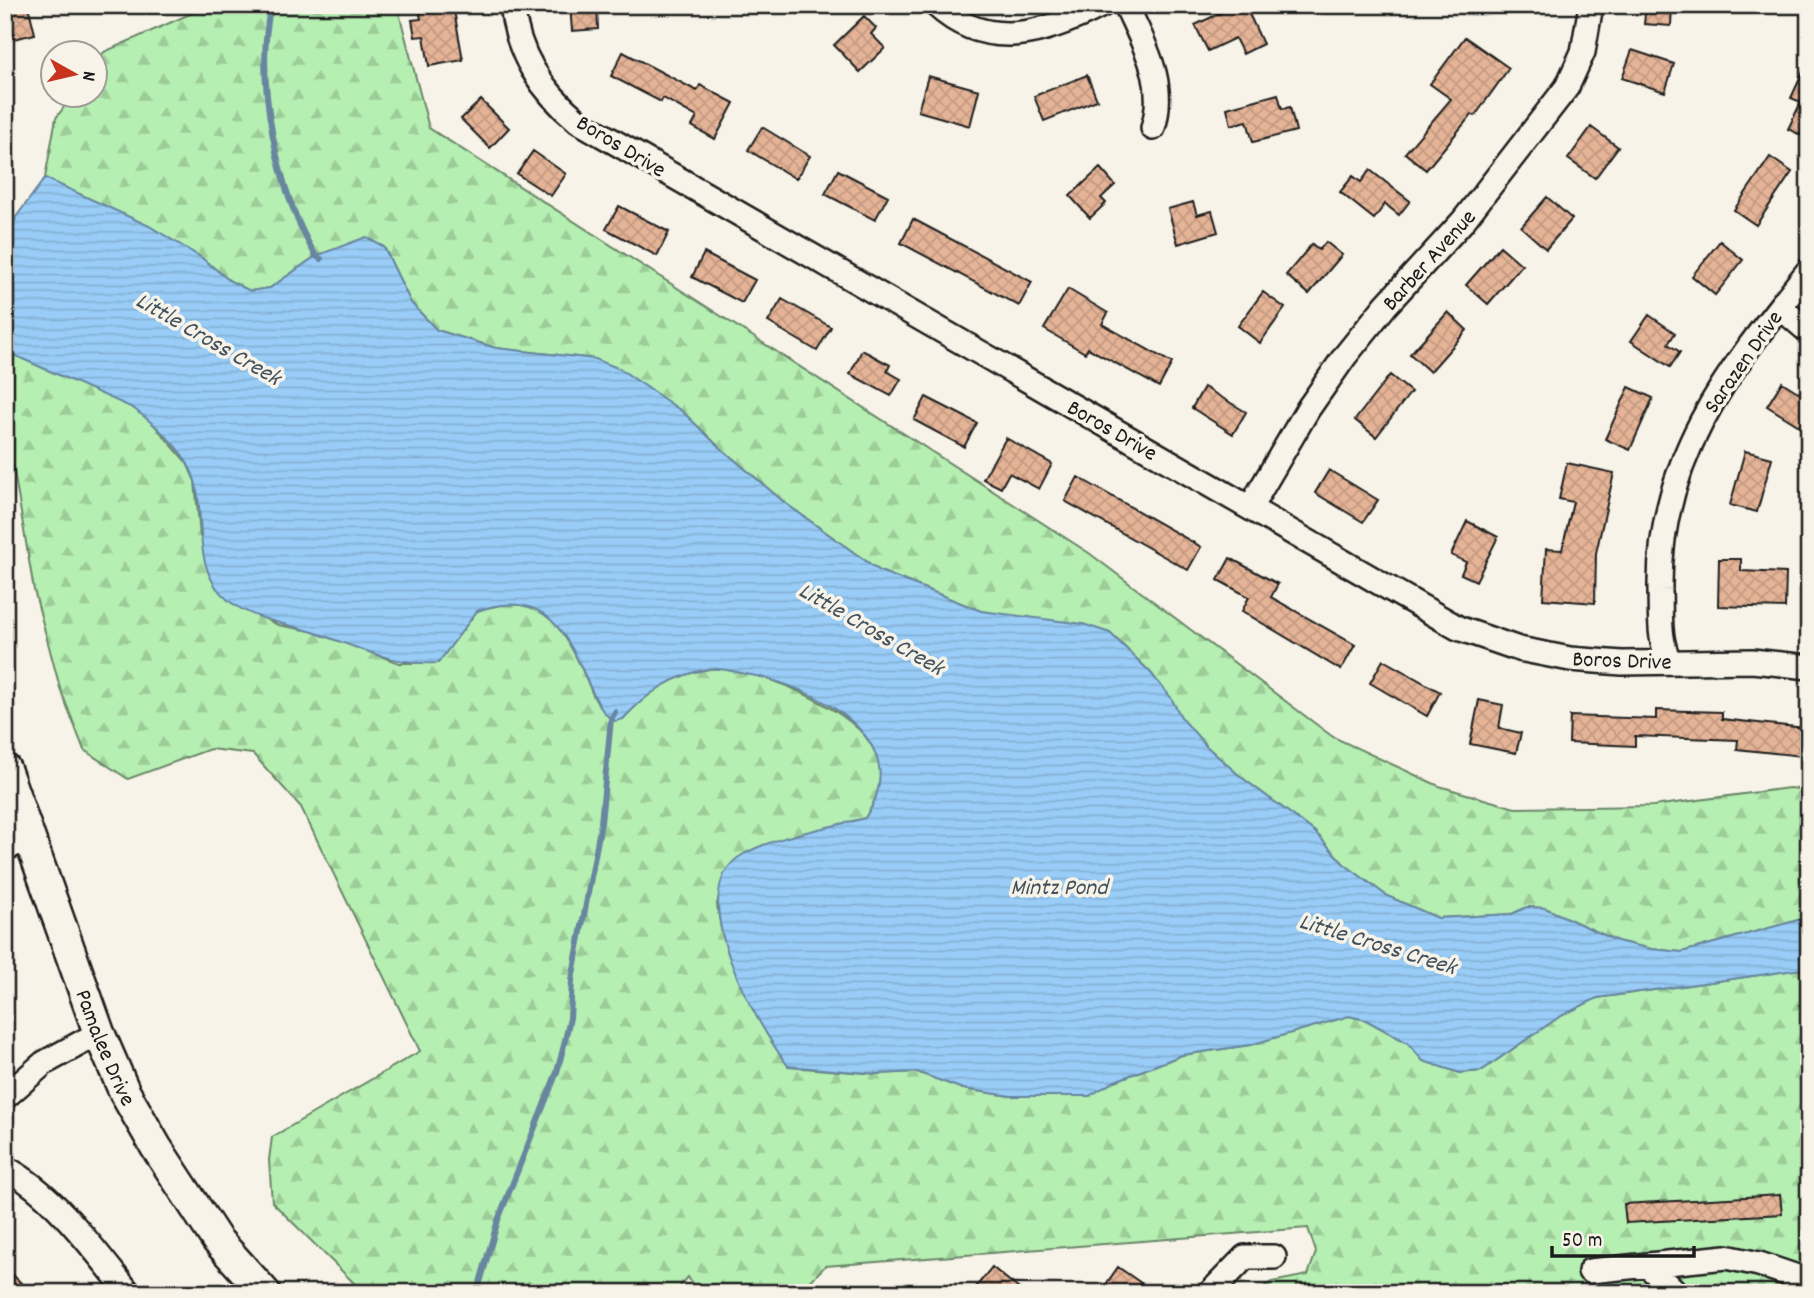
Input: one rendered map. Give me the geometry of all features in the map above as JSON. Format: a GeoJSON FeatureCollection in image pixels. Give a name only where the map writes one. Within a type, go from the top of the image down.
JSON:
{"type":"FeatureCollection","features":[{"type":"Feature","properties":{"kind":"main road","name":"Pamalee Drive"},"geometry":{"type":"LineString","coordinates":[[5,769],[18,843],[125,1093],[156,1147],[217,1240],[265,1293]]}},
{"type":"Feature","properties":{"kind":"street","name":"Boros Drive"},"geometry":{"type":"LineString","coordinates":[[512,5],[518,38],[528,62],[558,104],[578,121],[1458,628],[1519,649],[1570,659],[1622,663],[1752,661],[1809,667]]}},
{"type":"Feature","properties":{"kind":"street"},"geometry":{"type":"LineString","coordinates":[[936,5],[975,28],[1000,34],[1027,34],[1052,29],[1102,5]]}},
{"type":"Feature","properties":{"kind":"street"},"geometry":{"type":"LineString","coordinates":[[1126,5],[1157,75],[1159,101],[1153,128]]}},
{"type":"Feature","properties":{"kind":"street","name":"Barber Avenue"},"geometry":{"type":"LineString","coordinates":[[1250,508],[1308,409],[1345,356],[1386,305],[1463,221],[1567,87],[1583,52],[1591,5]]}},
{"type":"Feature","properties":{"kind":"street","name":"Sarazen Drive"},"geometry":{"type":"LineString","coordinates":[[1670,662],[1662,647],[1660,569],[1672,492],[1700,419],[1727,374],[1809,270]]}},
{"type":"Feature","properties":{"kind":"street"},"geometry":{"type":"LineString","coordinates":[[1780,307],[1809,332]]}},
{"type":"Feature","properties":{"kind":"street"},"geometry":{"type":"LineString","coordinates":[[5,1097],[44,1063],[99,1033]]}},
{"type":"Feature","properties":{"kind":"street"},"geometry":{"type":"LineString","coordinates":[[5,1168],[23,1177],[61,1213],[129,1293]]}},
{"type":"Feature","properties":{"kind":"street"},"geometry":{"type":"LineString","coordinates":[[1210,1293],[1245,1257],[1274,1256]]}},
{"type":"Feature","properties":{"kind":"street"},"geometry":{"type":"LineString","coordinates":[[1590,1271],[1726,1257],[1759,1264],[1801,1281]]}},
{"type":"Feature","properties":{"kind":"street"},"geometry":{"type":"LineString","coordinates":[[1648,1266],[1677,1293]]}},
{"type":"Feature","properties":{"kind":"green space"},"geometry":{"type":"Polygon","coordinates":[[[200,5],[397,5],[429,128],[1089,553],[1333,737],[1439,786],[1515,808],[1653,806],[1789,788],[1809,790],[1809,917],[1682,952],[1651,949],[1617,941],[1545,908],[1527,907],[1512,914],[1438,918],[1387,896],[1344,864],[1315,832],[1241,777],[1206,746],[1180,717],[1171,698],[1150,672],[1110,633],[981,611],[880,571],[785,503],[683,412],[595,359],[496,348],[437,330],[411,303],[384,247],[316,256],[270,288],[250,291],[230,281],[202,258],[45,178],[56,118],[63,108],[108,108],[108,50],[199,10],[200,5]]]}},
{"type":"Feature","properties":{"kind":"green space"},"geometry":{"type":"Polygon","coordinates":[[[5,351],[134,408],[151,421],[187,463],[195,481],[200,536],[231,602],[278,625],[311,631],[399,663],[438,663],[477,611],[498,605],[517,604],[546,615],[557,626],[576,657],[597,702],[623,719],[651,693],[672,680],[718,668],[749,673],[779,683],[829,707],[848,720],[864,735],[875,752],[880,772],[877,794],[865,818],[764,846],[724,873],[717,905],[721,929],[803,1068],[878,1074],[917,1072],[963,1089],[1011,1096],[1088,1096],[1115,1081],[1182,1055],[1250,1045],[1349,1016],[1366,1020],[1408,1043],[1423,1061],[1460,1073],[1481,1071],[1559,1017],[1597,998],[1809,968],[1809,1293],[1253,1293],[1272,1282],[1308,1275],[1316,1252],[1308,1228],[825,1266],[799,1293],[698,1293],[688,1277],[675,1293],[364,1293],[272,1202],[269,1160],[272,1137],[420,1051],[301,807],[253,754],[210,749],[128,779],[84,750],[60,688],[34,590],[5,418],[5,351]]]}},
{"type":"Feature","properties":{"kind":"water","name":"Mintz Pond"},"geometry":{"type":"Polygon","coordinates":[[[45,178],[149,226],[202,258],[230,281],[250,291],[270,288],[316,256],[366,237],[384,247],[411,303],[437,330],[496,348],[595,359],[620,369],[683,412],[785,503],[880,571],[981,611],[1083,624],[1110,633],[1150,672],[1171,698],[1181,717],[1206,746],[1241,777],[1315,832],[1344,864],[1387,896],[1438,918],[1512,914],[1527,907],[1545,908],[1617,941],[1651,949],[1682,952],[1809,917],[1809,968],[1597,998],[1559,1017],[1481,1071],[1460,1073],[1423,1061],[1408,1043],[1366,1020],[1349,1016],[1250,1045],[1182,1055],[1115,1081],[1089,1096],[1011,1096],[963,1089],[917,1072],[878,1074],[788,1066],[759,1021],[730,960],[721,928],[718,898],[725,873],[742,855],[785,838],[865,818],[878,789],[878,763],[868,740],[850,720],[826,703],[800,690],[772,680],[718,669],[696,672],[662,686],[623,719],[615,721],[606,715],[600,706],[562,632],[537,610],[520,605],[501,605],[477,611],[438,663],[392,659],[261,618],[239,608],[217,589],[209,575],[204,560],[195,481],[185,460],[170,440],[133,408],[5,351],[5,251],[16,217],[45,178]]]}},
{"type":"Feature","properties":{"kind":"building"},"geometry":{"type":"Polygon","coordinates":[[[5,5],[28,5],[35,34],[5,41],[5,5]]]}},
{"type":"Feature","properties":{"kind":"building"},"geometry":{"type":"Polygon","coordinates":[[[418,5],[453,5],[463,60],[429,66],[424,36],[415,37],[412,20],[421,19],[418,5]]]}},
{"type":"Feature","properties":{"kind":"building"},"geometry":{"type":"Polygon","coordinates":[[[570,5],[597,5],[598,29],[572,31],[570,5]]]}},
{"type":"Feature","properties":{"kind":"building"},"geometry":{"type":"Polygon","coordinates":[[[1237,5],[1245,5],[1263,44],[1243,54],[1235,38],[1208,51],[1195,25],[1237,5]]]}},
{"type":"Feature","properties":{"kind":"building"},"geometry":{"type":"Polygon","coordinates":[[[1646,5],[1672,5],[1671,26],[1644,24],[1646,5]]]}},
{"type":"Feature","properties":{"kind":"building"},"geometry":{"type":"Polygon","coordinates":[[[864,16],[876,28],[871,34],[885,48],[860,72],[834,45],[864,16]]]}},
{"type":"Feature","properties":{"kind":"building"},"geometry":{"type":"Polygon","coordinates":[[[1465,37],[1509,68],[1475,116],[1472,114],[1426,170],[1405,153],[1451,99],[1430,84],[1465,37]]]}},
{"type":"Feature","properties":{"kind":"building"},"geometry":{"type":"Polygon","coordinates":[[[1632,50],[1674,64],[1665,92],[1622,78],[1632,50]]]}},
{"type":"Feature","properties":{"kind":"building"},"geometry":{"type":"Polygon","coordinates":[[[623,52],[697,91],[700,85],[734,103],[715,139],[692,126],[697,117],[663,98],[661,102],[611,76],[623,52]]]}},
{"type":"Feature","properties":{"kind":"building"},"geometry":{"type":"Polygon","coordinates":[[[1809,59],[1809,139],[1788,129],[1801,102],[1791,98],[1809,59]]]}},
{"type":"Feature","properties":{"kind":"building"},"geometry":{"type":"Polygon","coordinates":[[[1087,75],[1097,100],[1044,121],[1034,96],[1087,75]]]}},
{"type":"Feature","properties":{"kind":"building"},"geometry":{"type":"Polygon","coordinates":[[[928,76],[979,90],[970,126],[918,111],[928,76]]]}},
{"type":"Feature","properties":{"kind":"building"},"geometry":{"type":"Polygon","coordinates":[[[1278,94],[1282,109],[1290,107],[1296,131],[1253,142],[1247,121],[1231,125],[1227,108],[1278,94]]]}},
{"type":"Feature","properties":{"kind":"building"},"geometry":{"type":"Polygon","coordinates":[[[481,100],[509,128],[490,148],[461,119],[481,100]]]}},
{"type":"Feature","properties":{"kind":"building"},"geometry":{"type":"Polygon","coordinates":[[[762,127],[810,156],[796,179],[748,150],[762,127]]]}},
{"type":"Feature","properties":{"kind":"building"},"geometry":{"type":"Polygon","coordinates":[[[1591,127],[1618,147],[1595,178],[1568,159],[1591,127]]]}},
{"type":"Feature","properties":{"kind":"building"},"geometry":{"type":"Polygon","coordinates":[[[533,151],[566,174],[551,196],[517,174],[533,151]]]}},
{"type":"Feature","properties":{"kind":"building"},"geometry":{"type":"Polygon","coordinates":[[[1770,157],[1792,172],[1756,225],[1734,210],[1770,157]]]}},
{"type":"Feature","properties":{"kind":"building"},"geometry":{"type":"Polygon","coordinates":[[[1100,168],[1115,185],[1101,198],[1106,203],[1090,218],[1070,196],[1100,168]]]}},
{"type":"Feature","properties":{"kind":"building"},"geometry":{"type":"Polygon","coordinates":[[[838,170],[888,196],[875,220],[825,194],[838,170]]]}},
{"type":"Feature","properties":{"kind":"building"},"geometry":{"type":"Polygon","coordinates":[[[1370,170],[1410,201],[1399,215],[1385,204],[1374,219],[1340,192],[1353,176],[1361,182],[1370,170]]]}},
{"type":"Feature","properties":{"kind":"building"},"geometry":{"type":"Polygon","coordinates":[[[1547,197],[1572,219],[1546,249],[1521,227],[1547,197]]]}},
{"type":"Feature","properties":{"kind":"building"},"geometry":{"type":"Polygon","coordinates":[[[1193,202],[1197,215],[1212,211],[1218,232],[1178,244],[1168,209],[1193,202]]]}},
{"type":"Feature","properties":{"kind":"building"},"geometry":{"type":"Polygon","coordinates":[[[619,206],[669,232],[657,256],[606,229],[619,206]]]}},
{"type":"Feature","properties":{"kind":"building"},"geometry":{"type":"Polygon","coordinates":[[[913,219],[1032,282],[1019,306],[901,243],[913,219]]]}},
{"type":"Feature","properties":{"kind":"building"},"geometry":{"type":"Polygon","coordinates":[[[1720,241],[1743,260],[1715,295],[1692,276],[1720,241]]]}},
{"type":"Feature","properties":{"kind":"building"},"geometry":{"type":"Polygon","coordinates":[[[1326,242],[1342,255],[1309,294],[1286,275],[1312,244],[1319,250],[1326,242]]]}},
{"type":"Feature","properties":{"kind":"building"},"geometry":{"type":"Polygon","coordinates":[[[1500,246],[1522,265],[1488,304],[1466,285],[1500,246]]]}},
{"type":"Feature","properties":{"kind":"building"},"geometry":{"type":"Polygon","coordinates":[[[704,253],[755,280],[742,303],[692,277],[704,253]]]}},
{"type":"Feature","properties":{"kind":"building"},"geometry":{"type":"Polygon","coordinates":[[[1068,289],[1108,313],[1102,324],[1172,363],[1159,387],[1088,348],[1085,353],[1044,329],[1068,289]]]}},
{"type":"Feature","properties":{"kind":"building"},"geometry":{"type":"Polygon","coordinates":[[[1263,292],[1285,308],[1260,343],[1238,326],[1263,292]]]}},
{"type":"Feature","properties":{"kind":"building"},"geometry":{"type":"Polygon","coordinates":[[[782,299],[831,327],[817,351],[768,322],[782,299]]]}},
{"type":"Feature","properties":{"kind":"building"},"geometry":{"type":"Polygon","coordinates":[[[1448,312],[1467,330],[1430,372],[1410,354],[1448,312]]]}},
{"type":"Feature","properties":{"kind":"building"},"geometry":{"type":"Polygon","coordinates":[[[1649,315],[1675,333],[1668,344],[1680,352],[1670,367],[1631,341],[1649,315]]]}},
{"type":"Feature","properties":{"kind":"building"},"geometry":{"type":"Polygon","coordinates":[[[862,350],[890,365],[887,371],[901,379],[891,396],[850,374],[862,350]]]}},
{"type":"Feature","properties":{"kind":"building"},"geometry":{"type":"Polygon","coordinates":[[[1390,375],[1411,392],[1376,437],[1355,420],[1390,375]]]}},
{"type":"Feature","properties":{"kind":"building"},"geometry":{"type":"Polygon","coordinates":[[[1782,382],[1809,399],[1809,432],[1767,406],[1782,382]]]}},
{"type":"Feature","properties":{"kind":"building"},"geometry":{"type":"Polygon","coordinates":[[[1204,387],[1246,412],[1233,434],[1192,408],[1204,387]]]}},
{"type":"Feature","properties":{"kind":"building"},"geometry":{"type":"Polygon","coordinates":[[[1629,387],[1653,398],[1630,450],[1605,439],[1629,387]]]}},
{"type":"Feature","properties":{"kind":"building"},"geometry":{"type":"Polygon","coordinates":[[[926,397],[977,423],[964,447],[914,420],[926,397]]]}},
{"type":"Feature","properties":{"kind":"building"},"geometry":{"type":"Polygon","coordinates":[[[1006,438],[1052,464],[1039,489],[1009,473],[1001,488],[983,479],[1006,438]]]}},
{"type":"Feature","properties":{"kind":"building"},"geometry":{"type":"Polygon","coordinates":[[[1745,451],[1772,458],[1757,512],[1730,505],[1745,451]]]}},
{"type":"Feature","properties":{"kind":"building"},"geometry":{"type":"Polygon","coordinates":[[[1567,463],[1614,473],[1596,553],[1595,603],[1543,599],[1546,549],[1562,550],[1573,502],[1559,499],[1567,463]]]}},
{"type":"Feature","properties":{"kind":"building"},"geometry":{"type":"Polygon","coordinates":[[[1329,470],[1378,500],[1363,522],[1315,493],[1329,470]]]}},
{"type":"Feature","properties":{"kind":"building"},"geometry":{"type":"Polygon","coordinates":[[[1078,477],[1201,547],[1188,570],[1065,501],[1078,477]]]}},
{"type":"Feature","properties":{"kind":"building"},"geometry":{"type":"Polygon","coordinates":[[[1467,521],[1498,537],[1476,581],[1461,574],[1466,562],[1451,555],[1467,521]]]}},
{"type":"Feature","properties":{"kind":"building"},"geometry":{"type":"Polygon","coordinates":[[[1230,558],[1278,584],[1271,597],[1355,645],[1341,670],[1242,611],[1249,597],[1218,580],[1230,558]]]}},
{"type":"Feature","properties":{"kind":"building"},"geometry":{"type":"Polygon","coordinates":[[[1719,559],[1741,559],[1741,571],[1786,573],[1785,608],[1718,606],[1719,559]]]}},
{"type":"Feature","properties":{"kind":"building"},"geometry":{"type":"Polygon","coordinates":[[[1383,660],[1440,692],[1427,716],[1370,683],[1383,660]]]}},
{"type":"Feature","properties":{"kind":"building"},"geometry":{"type":"Polygon","coordinates":[[[1479,700],[1503,705],[1499,728],[1521,733],[1516,753],[1470,744],[1479,700]]]}},
{"type":"Feature","properties":{"kind":"building"},"geometry":{"type":"Polygon","coordinates":[[[1656,710],[1722,712],[1722,719],[1805,728],[1802,756],[1737,749],[1738,740],[1635,736],[1635,746],[1569,743],[1570,716],[1656,719],[1656,710]]]}},
{"type":"Feature","properties":{"kind":"building"},"geometry":{"type":"Polygon","coordinates":[[[1780,1195],[1782,1214],[1626,1223],[1624,1204],[1780,1195]]]}},
{"type":"Feature","properties":{"kind":"building"},"geometry":{"type":"Polygon","coordinates":[[[5,1267],[31,1293],[5,1293],[5,1267]]]}},
{"type":"Feature","properties":{"kind":"building"},"geometry":{"type":"Polygon","coordinates":[[[992,1267],[1024,1293],[971,1293],[992,1267]]]}},
{"type":"Feature","properties":{"kind":"building"},"geometry":{"type":"Polygon","coordinates":[[[1118,1267],[1141,1283],[1134,1293],[1100,1293],[1118,1267]]]}},
{"type":"Feature","properties":{"kind":"waterway"},"geometry":{"type":"LineString","coordinates":[[271,5],[266,34],[265,66],[272,134],[290,200],[302,230],[316,256],[321,259]]}},
{"type":"Feature","properties":{"kind":"waterway"},"geometry":{"type":"LineString","coordinates":[[477,1293],[498,1220],[557,1072],[564,1045],[570,1018],[572,980],[601,823],[611,719],[615,712]]}},
{"type":"Feature","properties":{"kind":"water label","name":"Little Cross Creek"},"geometry":{"type":"Point","coordinates":[209,338]}},
{"type":"Feature","properties":{"kind":"water label","name":"Little Cross Creek"},"geometry":{"type":"Point","coordinates":[872,628]}},
{"type":"Feature","properties":{"kind":"water label","name":"Little Cross Creek"},"geometry":{"type":"Point","coordinates":[1378,943]}}]}
